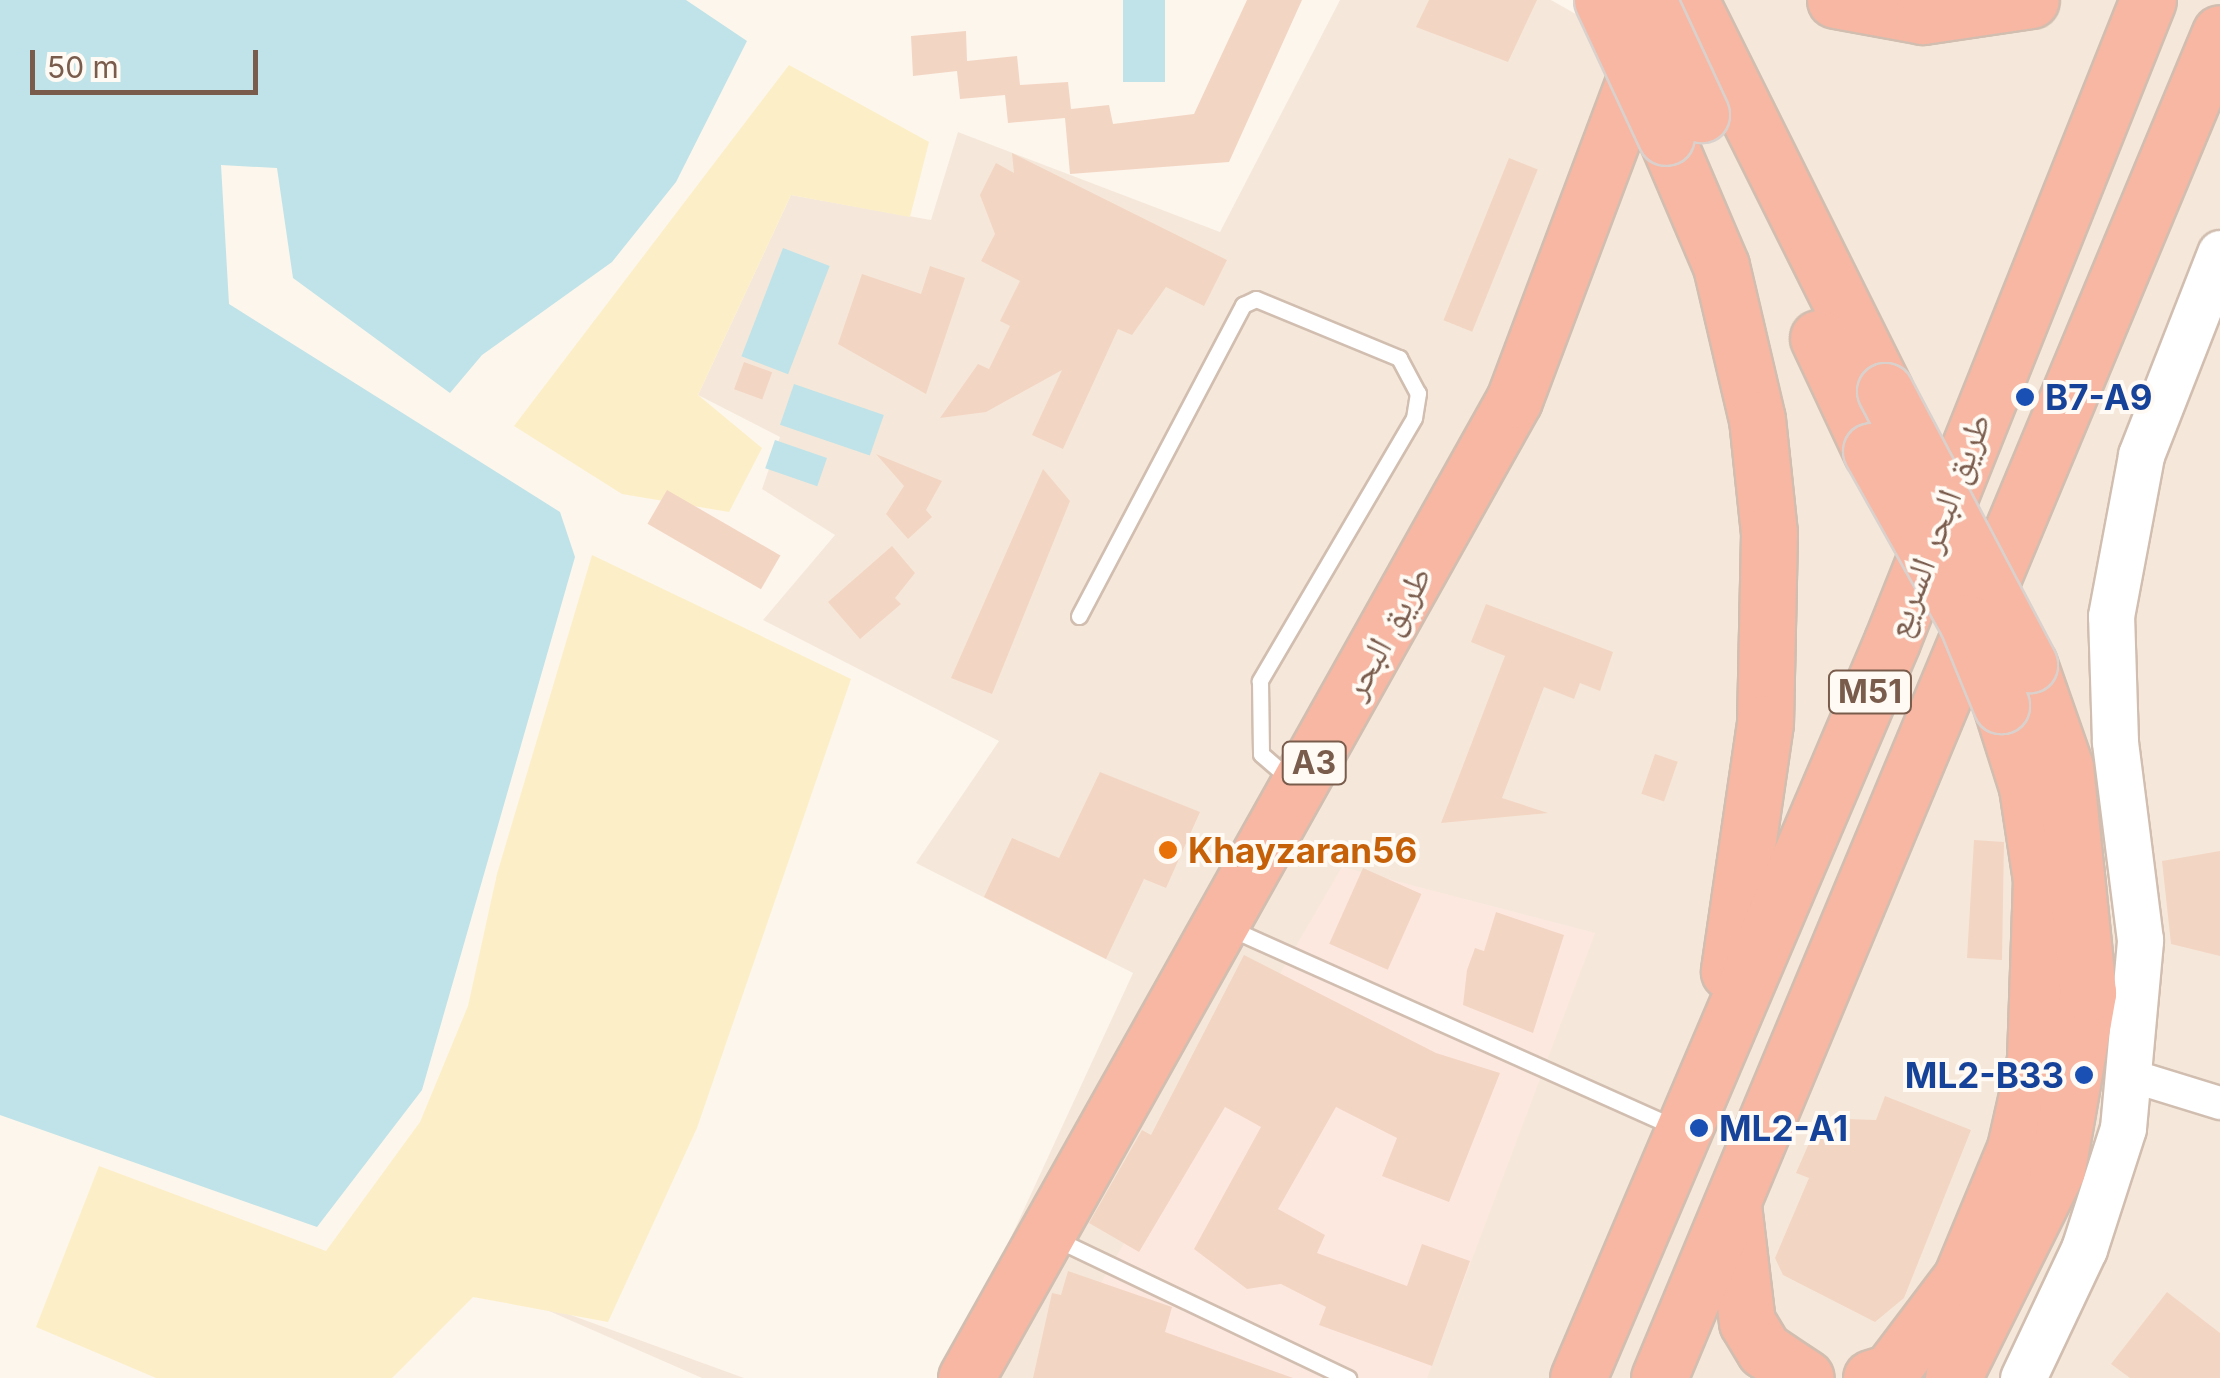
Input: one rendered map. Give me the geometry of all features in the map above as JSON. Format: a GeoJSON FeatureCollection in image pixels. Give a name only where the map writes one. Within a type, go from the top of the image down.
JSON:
{"type":"FeatureCollection","features":[{"type":"Feature","properties":{"kind":"highway"},"geometry":{"type":"LineString","coordinates":[[1602,0],[1722,266],[1757,420],[1768,533],[1765,723],[1718,1044]]}},
{"type":"Feature","properties":{"kind":"highway"},"geometry":{"type":"LineString","coordinates":[[1835,0],[1923,16],[2031,0]]}},
{"type":"Feature","properties":{"kind":"highway","name":"طريق البحر السريع"},"geometry":{"type":"LineString","coordinates":[[1578,1378],[1679,1130],[1892,641],[2148,0]]}},
{"type":"Feature","properties":{"kind":"highway"},"geometry":{"type":"LineString","coordinates":[[1659,3],[1660,126],[1871,451],[1967,622],[2015,684],[2041,880],[2035,1059],[2015,1148],[1961,1278],[1890,1372],[1872,1378]]}},
{"type":"Feature","properties":{"kind":"highway"},"geometry":{"type":"LineString","coordinates":[[1659,3],[1718,63],[1885,391],[2015,684],[2065,768],[2088,992],[2057,1169],[1952,1378]]}},
{"type":"Feature","properties":{"kind":"highway","name":"A3"},"geometry":{"type":"LineString","coordinates":[[1659,3],[1660,126]]}},
{"type":"Feature","properties":{"kind":"highway","name":"طريق البحر السريع"},"geometry":{"type":"LineString","coordinates":[[1659,1378],[1733,1191],[2220,33]]}},
{"type":"Feature","properties":{"kind":"highway","name":"طريق البحر"},"geometry":{"type":"LineString","coordinates":[[966,1378],[1224,926],[1660,126]]}},
{"type":"Feature","properties":{"kind":"highway"},"geometry":{"type":"LineString","coordinates":[[1733,1191],[1747,1322],[1764,1350],[1806,1378]]}},
{"type":"Feature","properties":{"kind":"street"},"geometry":{"type":"LineString","coordinates":[[2025,1377],[2084,1249],[2132,1076],[2140,940],[2115,741],[2111,616],[2141,455],[2220,253]]}},
{"type":"Feature","properties":{"kind":"street"},"geometry":{"type":"LineString","coordinates":[[2132,1076],[2220,1103]]}},
{"type":"Feature","properties":{"kind":"lane"},"geometry":{"type":"LineString","coordinates":[[1078,616],[1243,305],[1256,299],[1399,358],[1418,393],[1414,418],[1260,681],[1261,754],[1300,788]]}},
{"type":"Feature","properties":{"kind":"lane"},"geometry":{"type":"LineString","coordinates":[[1224,926],[1679,1130]]}},
{"type":"Feature","properties":{"kind":"lane"},"geometry":{"type":"LineString","coordinates":[[1047,1234],[1348,1378]]}},
{"type":"Feature","properties":{"kind":"shaded area"},"geometry":{"type":"Polygon","coordinates":[[[1340,0],[1551,0],[1673,69],[1672,0],[2220,0],[2220,1378],[946,1378],[1133,973],[916,863],[999,741],[763,620],[835,535],[762,489],[780,437],[698,395],[791,195],[931,220],[958,132],[1220,232],[1340,0]]]}},
{"type":"Feature","properties":{"kind":"shaded area"},"geometry":{"type":"Polygon","coordinates":[[[1342,867],[1595,933],[1427,1378],[1046,1378],[1342,867]]]}},
{"type":"Feature","properties":{"kind":"shaded area"},"geometry":{"type":"Polygon","coordinates":[[[499,1289],[744,1378],[702,1378],[499,1289]]]}},
{"type":"Feature","properties":{"kind":"sand"},"geometry":{"type":"Polygon","coordinates":[[[789,65],[929,142],[910,217],[791,195],[698,395],[762,448],[729,512],[622,494],[514,426],[789,65]]]}},
{"type":"Feature","properties":{"kind":"sand"},"geometry":{"type":"Polygon","coordinates":[[[592,555],[851,679],[697,1128],[608,1322],[473,1297],[392,1378],[156,1378],[36,1327],[99,1166],[326,1251],[420,1122],[468,1006],[497,874],[592,555]]]}},
{"type":"Feature","properties":{"kind":"water"},"geometry":{"type":"Polygon","coordinates":[[[0,0],[686,0],[747,41],[676,182],[612,262],[482,355],[450,393],[293,278],[277,168],[221,165],[229,304],[560,512],[575,557],[422,1090],[317,1227],[0,1115],[0,0]]]}},
{"type":"Feature","properties":{"kind":"water"},"geometry":{"type":"Polygon","coordinates":[[[1123,0],[1165,0],[1165,82],[1123,82],[1123,0]]]}},
{"type":"Feature","properties":{"kind":"water"},"geometry":{"type":"Polygon","coordinates":[[[783,248],[830,266],[788,374],[741,356],[783,248]]]}},
{"type":"Feature","properties":{"kind":"water"},"geometry":{"type":"Polygon","coordinates":[[[794,384],[884,415],[870,456],[780,425],[794,384]]]}},
{"type":"Feature","properties":{"kind":"water"},"geometry":{"type":"Polygon","coordinates":[[[775,440],[827,458],[817,486],[765,468],[775,440]]]}},
{"type":"Feature","properties":{"kind":"building"},"geometry":{"type":"Polygon","coordinates":[[[1247,0],[1302,0],[1229,162],[1070,174],[1065,118],[1008,123],[1005,95],[960,99],[957,71],[913,76],[911,36],[966,31],[967,61],[1017,56],[1020,85],[1068,82],[1071,109],[1109,105],[1113,124],[1194,114],[1247,0]]]}},
{"type":"Feature","properties":{"kind":"building"},"geometry":{"type":"Polygon","coordinates":[[[1429,0],[1537,0],[1508,62],[1416,27],[1429,0]]]}},
{"type":"Feature","properties":{"kind":"building"},"geometry":{"type":"Polygon","coordinates":[[[1012,153],[1227,260],[1204,306],[1166,287],[1132,335],[1118,329],[1063,449],[1032,435],[1062,370],[986,412],[940,418],[978,364],[989,369],[1010,326],[1000,321],[1020,281],[981,261],[995,234],[980,195],[996,163],[1014,173],[1012,153]]]}},
{"type":"Feature","properties":{"kind":"building"},"geometry":{"type":"Polygon","coordinates":[[[1509,158],[1538,170],[1472,332],[1443,320],[1509,158]]]}},
{"type":"Feature","properties":{"kind":"building"},"geometry":{"type":"Polygon","coordinates":[[[930,266],[965,278],[926,394],[838,344],[862,274],[921,294],[930,266]]]}},
{"type":"Feature","properties":{"kind":"building"},"geometry":{"type":"Polygon","coordinates":[[[744,362],[772,372],[762,400],[734,389],[744,362]]]}},
{"type":"Feature","properties":{"kind":"building"},"geometry":{"type":"Polygon","coordinates":[[[876,454],[942,481],[926,510],[932,517],[908,539],[886,514],[904,486],[876,454]]]}},
{"type":"Feature","properties":{"kind":"building"},"geometry":{"type":"Polygon","coordinates":[[[1043,469],[1070,501],[992,694],[951,678],[1043,469]]]}},
{"type":"Feature","properties":{"kind":"building"},"geometry":{"type":"Polygon","coordinates":[[[667,490],[780,556],[761,589],[648,524],[667,490]]]}},
{"type":"Feature","properties":{"kind":"building"},"geometry":{"type":"Polygon","coordinates":[[[892,546],[915,573],[895,598],[901,604],[860,639],[828,602],[892,546]]]}},
{"type":"Feature","properties":{"kind":"building"},"geometry":{"type":"Polygon","coordinates":[[[1486,604],[1613,652],[1600,691],[1580,683],[1574,699],[1544,687],[1502,798],[1548,813],[1441,823],[1505,656],[1471,642],[1486,604]]]}},
{"type":"Feature","properties":{"kind":"building"},"geometry":{"type":"Polygon","coordinates":[[[1655,754],[1678,762],[1664,802],[1641,794],[1655,754]]]}},
{"type":"Feature","properties":{"kind":"building"},"geometry":{"type":"Polygon","coordinates":[[[1100,772],[1200,812],[1166,888],[1144,879],[1106,959],[984,897],[1012,838],[1059,858],[1100,772]]]}},
{"type":"Feature","properties":{"kind":"building"},"geometry":{"type":"Polygon","coordinates":[[[1974,840],[2004,842],[2002,960],[1967,958],[1974,840]]]}},
{"type":"Feature","properties":{"kind":"building"},"geometry":{"type":"Polygon","coordinates":[[[2220,851],[2220,956],[2171,944],[2162,861],[2220,851]]]}},
{"type":"Feature","properties":{"kind":"building"},"geometry":{"type":"Polygon","coordinates":[[[1363,868],[1421,894],[1388,970],[1329,944],[1363,868]]]}},
{"type":"Feature","properties":{"kind":"building"},"geometry":{"type":"Polygon","coordinates":[[[1496,912],[1564,935],[1533,1033],[1463,1005],[1467,970],[1475,948],[1484,951],[1496,912]]]}},
{"type":"Feature","properties":{"kind":"building"},"geometry":{"type":"Polygon","coordinates":[[[1244,955],[1436,1053],[1500,1073],[1449,1202],[1382,1176],[1397,1138],[1336,1107],[1278,1209],[1325,1235],[1317,1253],[1407,1286],[1422,1244],[1470,1261],[1432,1366],[1319,1325],[1326,1307],[1281,1284],[1247,1289],[1194,1249],[1261,1127],[1225,1107],[1139,1252],[1089,1223],[1142,1130],[1151,1135],[1244,955]]]}},
{"type":"Feature","properties":{"kind":"building"},"geometry":{"type":"Polygon","coordinates":[[[1885,1096],[1971,1130],[1904,1298],[1875,1322],[1783,1275],[1775,1258],[1809,1178],[1796,1173],[1820,1118],[1876,1120],[1885,1096]]]}},
{"type":"Feature","properties":{"kind":"building"},"geometry":{"type":"Polygon","coordinates":[[[1068,1271],[1172,1307],[1165,1332],[1293,1378],[1033,1378],[1052,1293],[1061,1295],[1068,1271]]]}},
{"type":"Feature","properties":{"kind":"building"},"geometry":{"type":"Polygon","coordinates":[[[2167,1292],[2220,1333],[2220,1378],[2130,1378],[2111,1364],[2167,1292]]]}},
{"type":"Feature","properties":{"kind":"place","name":"B7-A9"},"geometry":{"type":"Point","coordinates":[2025,397]}},
{"type":"Feature","properties":{"kind":"place","name":"Khayzaran56"},"geometry":{"type":"Point","coordinates":[1168,850]}},
{"type":"Feature","properties":{"kind":"place","name":"ML2-B33"},"geometry":{"type":"Point","coordinates":[2084,1075]}},
{"type":"Feature","properties":{"kind":"place","name":"ML2-A1"},"geometry":{"type":"Point","coordinates":[1699,1128]}}]}
